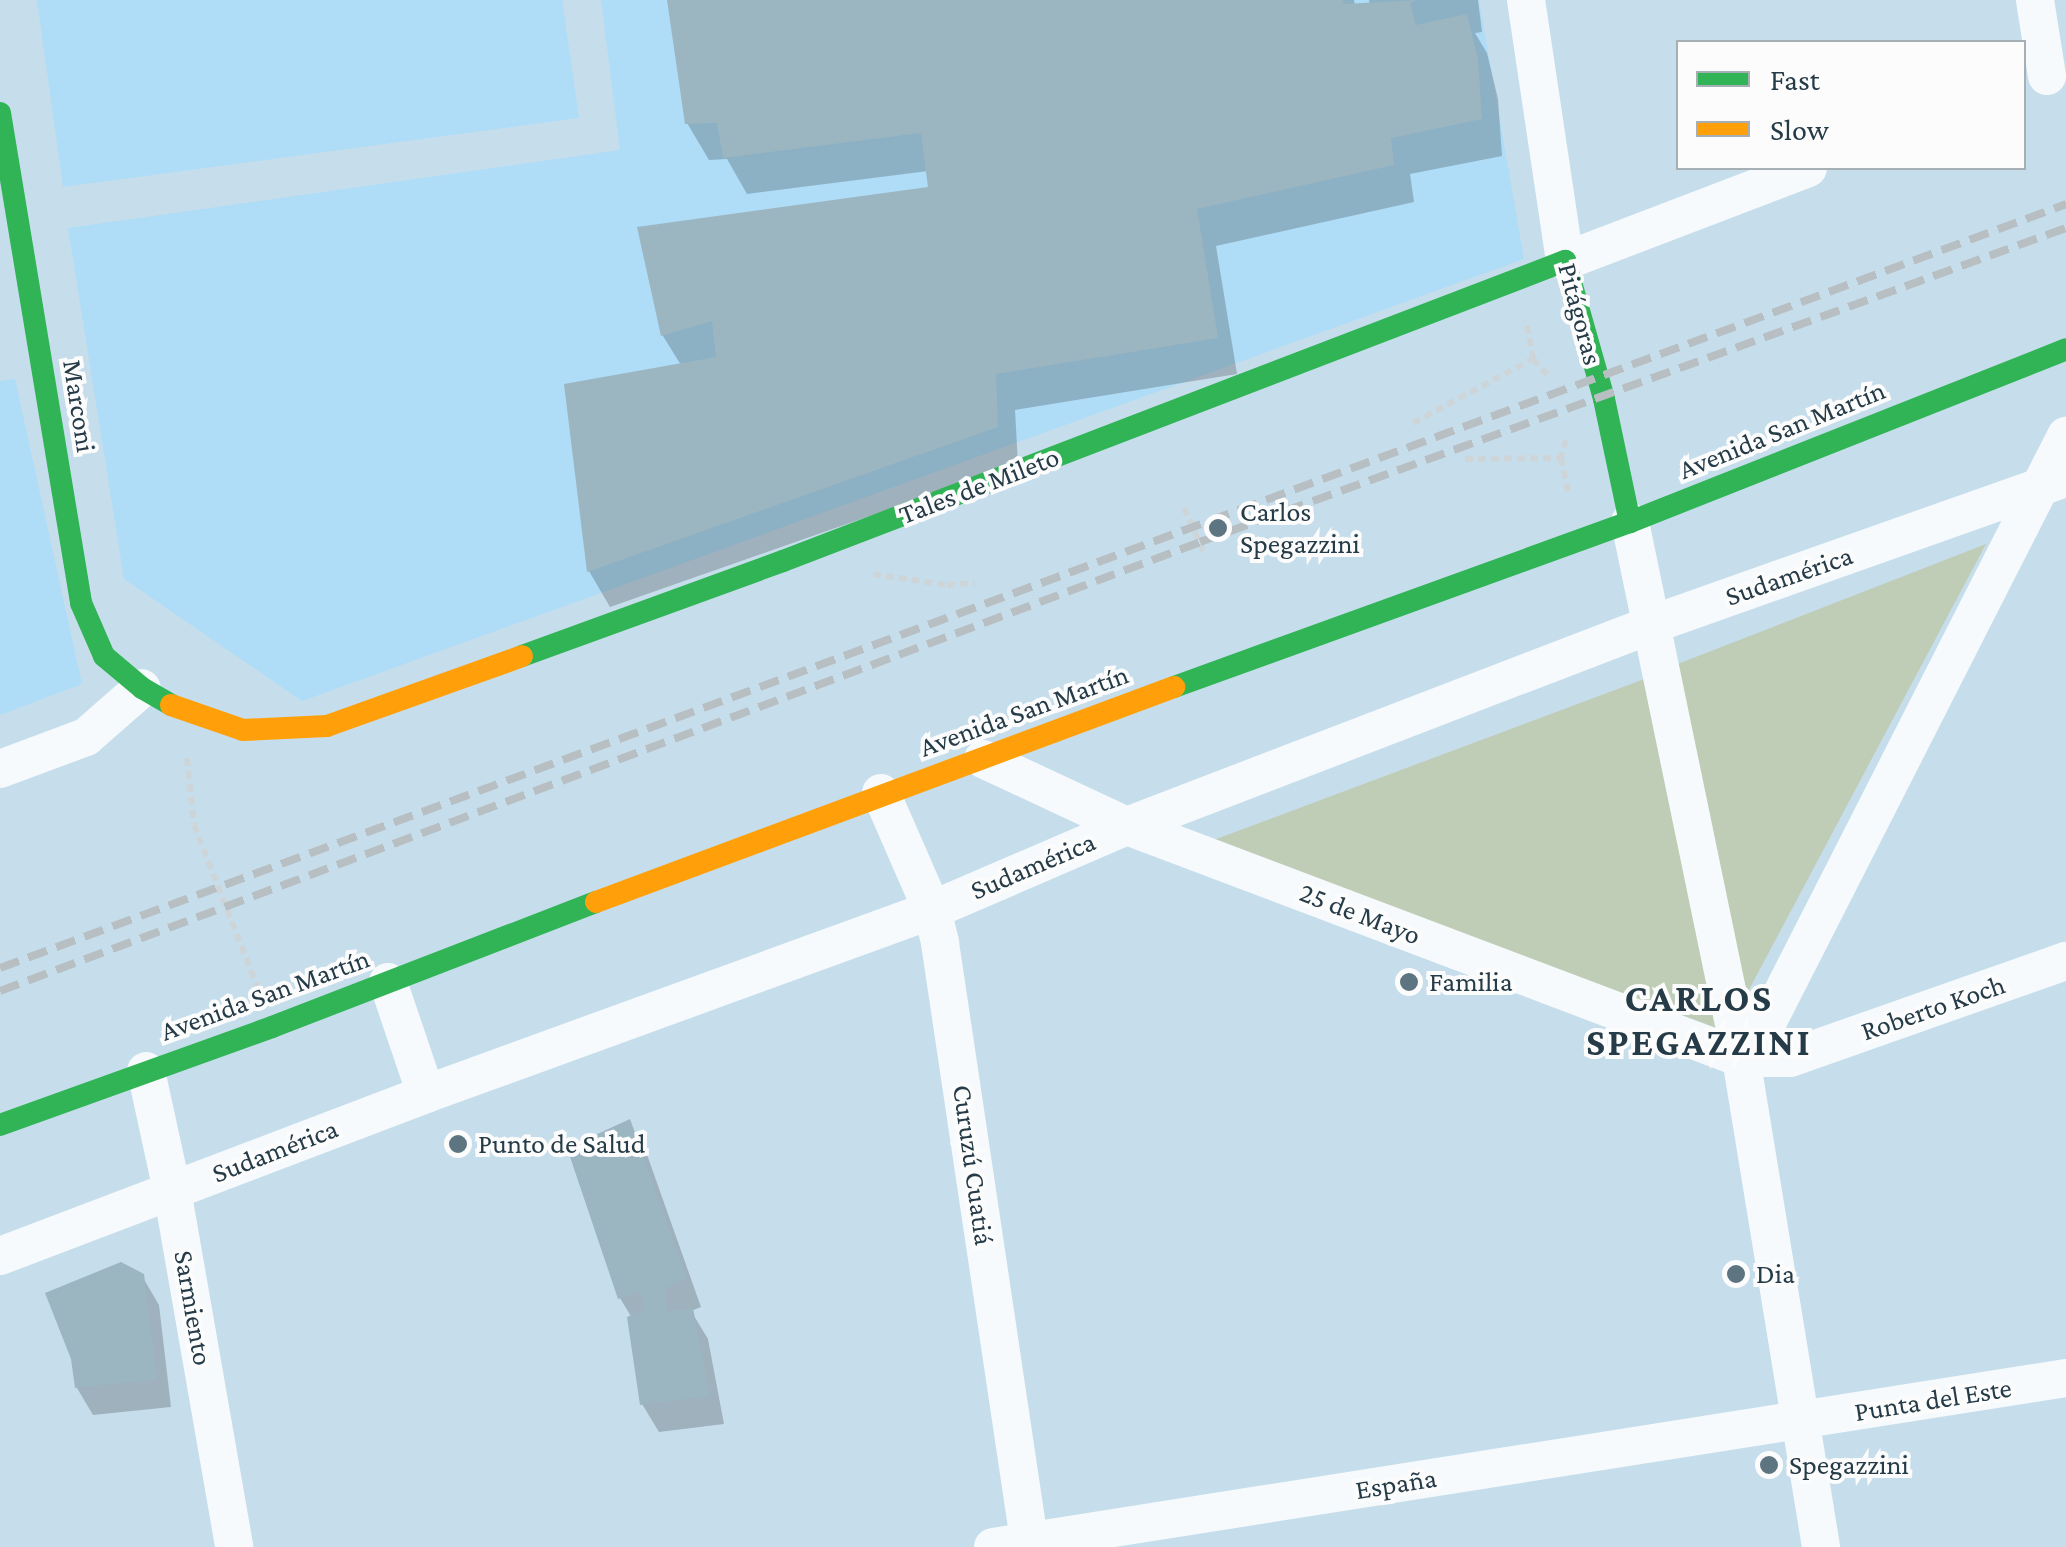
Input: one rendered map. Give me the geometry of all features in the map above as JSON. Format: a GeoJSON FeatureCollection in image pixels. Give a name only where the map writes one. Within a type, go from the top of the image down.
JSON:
{"type":"FeatureCollection","features":[{"type":"Feature","properties":{"kind":"street","name":"Pitágoras"},"geometry":{"type":"LineString","coordinates":[[1526,0],[1564,261],[1604,398],[1654,624],[1741,1058]]}},
{"type":"Feature","properties":{"kind":"street"},"geometry":{"type":"LineString","coordinates":[[2035,0],[2046,77]]}},
{"type":"Feature","properties":{"kind":"street","name":"Marconi"},"geometry":{"type":"LineString","coordinates":[[0,113],[80,603],[104,656],[142,688]]}},
{"type":"Feature","properties":{"kind":"street","name":"Tales de Mileto"},"geometry":{"type":"LineString","coordinates":[[142,688],[182,711],[243,730],[327,726],[783,562],[1803,170]]}},
{"type":"Feature","properties":{"kind":"street","name":"Avenida San Martín"},"geometry":{"type":"LineString","coordinates":[[0,1125],[272,1027],[881,793],[1630,522],[2066,349]]}},
{"type":"Feature","properties":{"kind":"street"},"geometry":{"type":"LineString","coordinates":[[1821,1547],[1741,1058],[1767,1023],[2052,483],[2066,436]]}},
{"type":"Feature","properties":{"kind":"street","name":"Sudamérica"},"geometry":{"type":"LineString","coordinates":[[0,1256],[426,1094],[932,910],[1126,826],[1654,624],[2052,483]]}},
{"type":"Feature","properties":{"kind":"street"},"geometry":{"type":"LineString","coordinates":[[0,769],[86,737],[142,688]]}},
{"type":"Feature","properties":{"kind":"street","name":"25 de Mayo"},"geometry":{"type":"LineString","coordinates":[[983,759],[1126,826],[1741,1058]]}},
{"type":"Feature","properties":{"kind":"street","name":"Curuzú Cuatiá"},"geometry":{"type":"LineString","coordinates":[[881,793],[932,910],[1018,1545]]}},
{"type":"Feature","properties":{"kind":"street","name":"Roberto Koch"},"geometry":{"type":"LineString","coordinates":[[1741,1058],[1790,1058],[2066,962]]}},
{"type":"Feature","properties":{"kind":"street"},"geometry":{"type":"LineString","coordinates":[[388,982],[426,1094]]}},
{"type":"Feature","properties":{"kind":"street","name":"Sarmiento"},"geometry":{"type":"LineString","coordinates":[[146,1071],[172,1190],[234,1547]]}},
{"type":"Feature","properties":{"kind":"street","name":"Punta del Este"},"geometry":{"type":"LineString","coordinates":[[1800,1422],[2066,1378]]}},
{"type":"Feature","properties":{"kind":"street","name":"España"},"geometry":{"type":"LineString","coordinates":[[1018,1545],[1800,1422]]}},
{"type":"Feature","properties":{"kind":"path"},"geometry":{"type":"LineString","coordinates":[[1518,280],[1533,360],[1559,393]]}},
{"type":"Feature","properties":{"kind":"path"},"geometry":{"type":"LineString","coordinates":[[1413,423],[1533,360]]}},
{"type":"Feature","properties":{"kind":"path"},"geometry":{"type":"LineString","coordinates":[[1568,434],[1560,458],[1581,538]]}},
{"type":"Feature","properties":{"kind":"path"},"geometry":{"type":"LineString","coordinates":[[1464,459],[1560,458]]}},
{"type":"Feature","properties":{"kind":"path"},"geometry":{"type":"LineString","coordinates":[[1184,508],[1205,555]]}},
{"type":"Feature","properties":{"kind":"path"},"geometry":{"type":"LineString","coordinates":[[182,711],[194,824],[272,1027]]}},
{"type":"Feature","properties":{"kind":"shaded area"},"geometry":{"type":"Polygon","coordinates":[[[37,0],[562,0],[579,118],[63,187],[37,0]]]}},
{"type":"Feature","properties":{"kind":"shaded area"},"geometry":{"type":"Polygon","coordinates":[[[601,0],[1479,0],[1524,259],[302,701],[124,579],[68,228],[620,150],[601,0]]]}},
{"type":"Feature","properties":{"kind":"shaded area"},"geometry":{"type":"Polygon","coordinates":[[[15,379],[82,684],[0,715],[0,381],[15,379]]]}},
{"type":"Feature","properties":{"kind":"green space"},"geometry":{"type":"Polygon","coordinates":[[[1986,544],[1743,1001],[1675,665],[1986,544]]]}},
{"type":"Feature","properties":{"kind":"green space"},"geometry":{"type":"Polygon","coordinates":[[[1647,678],[1717,1028],[1211,841],[1647,678]]]}},
{"type":"Feature","properties":{"kind":"building"},"geometry":{"type":"Polygon","coordinates":[[[667,0],[1343,0],[1344,4],[1418,0],[1410,3],[1416,25],[1467,14],[1478,60],[1482,119],[1391,138],[1394,165],[1197,209],[1218,338],[996,374],[998,427],[587,572],[564,384],[716,357],[712,321],[661,336],[637,227],[928,187],[921,133],[723,158],[717,123],[685,124],[667,0]]]}},
{"type":"Feature","properties":{"kind":"building"},"geometry":{"type":"Polygon","coordinates":[[[630,1119],[687,1278],[665,1288],[667,1311],[693,1308],[710,1396],[640,1405],[627,1317],[645,1309],[639,1292],[618,1299],[567,1148],[630,1119]]]}},
{"type":"Feature","properties":{"kind":"building"},"geometry":{"type":"Polygon","coordinates":[[[121,1262],[144,1274],[157,1379],[75,1388],[71,1359],[45,1293],[121,1262]]]}},
{"type":"Feature","properties":{"kind":"railway"},"geometry":{"type":"LineString","coordinates":[[0,968],[2066,204]]}},
{"type":"Feature","properties":{"kind":"railway"},"geometry":{"type":"LineString","coordinates":[[0,991],[1200,542],[2066,228]]}},
{"type":"Feature","properties":{"kind":"traffic: fast"},"geometry":{"type":"LineString","coordinates":[[0,113],[81,603],[104,656],[142,688],[171,705]]}},
{"type":"Feature","properties":{"kind":"traffic: fast"},"geometry":{"type":"LineString","coordinates":[[522,656],[783,561],[1565,261],[1604,399],[1630,522]]}},
{"type":"Feature","properties":{"kind":"traffic: fast"},"geometry":{"type":"LineString","coordinates":[[1174,687],[1630,522],[2066,349]]}},
{"type":"Feature","properties":{"kind":"traffic: fast"},"geometry":{"type":"LineString","coordinates":[[0,1125],[272,1027],[596,902]]}},
{"type":"Feature","properties":{"kind":"traffic: slow"},"geometry":{"type":"LineString","coordinates":[[171,705],[243,730],[327,726],[522,656]]}},
{"type":"Feature","properties":{"kind":"traffic: slow"},"geometry":{"type":"LineString","coordinates":[[596,902],[1174,687]]}},
{"type":"Feature","properties":{"kind":"place","name":"Carlos Spegazzini"},"geometry":{"type":"Point","coordinates":[1218,528]}},
{"type":"Feature","properties":{"kind":"place","name":"Familia"},"geometry":{"type":"Point","coordinates":[1409,982]}},
{"type":"Feature","properties":{"kind":"place","name":"Punto de Salud"},"geometry":{"type":"Point","coordinates":[458,1144]}},
{"type":"Feature","properties":{"kind":"place","name":"Dia"},"geometry":{"type":"Point","coordinates":[1736,1274]}},
{"type":"Feature","properties":{"kind":"place","name":"Spegazzini"},"geometry":{"type":"Point","coordinates":[1769,1465]}},
{"type":"Feature","properties":{"kind":"district","name":"CARLOS SPEGAZZINI"},"geometry":{"type":"Point","coordinates":[1699,1021]}}]}
